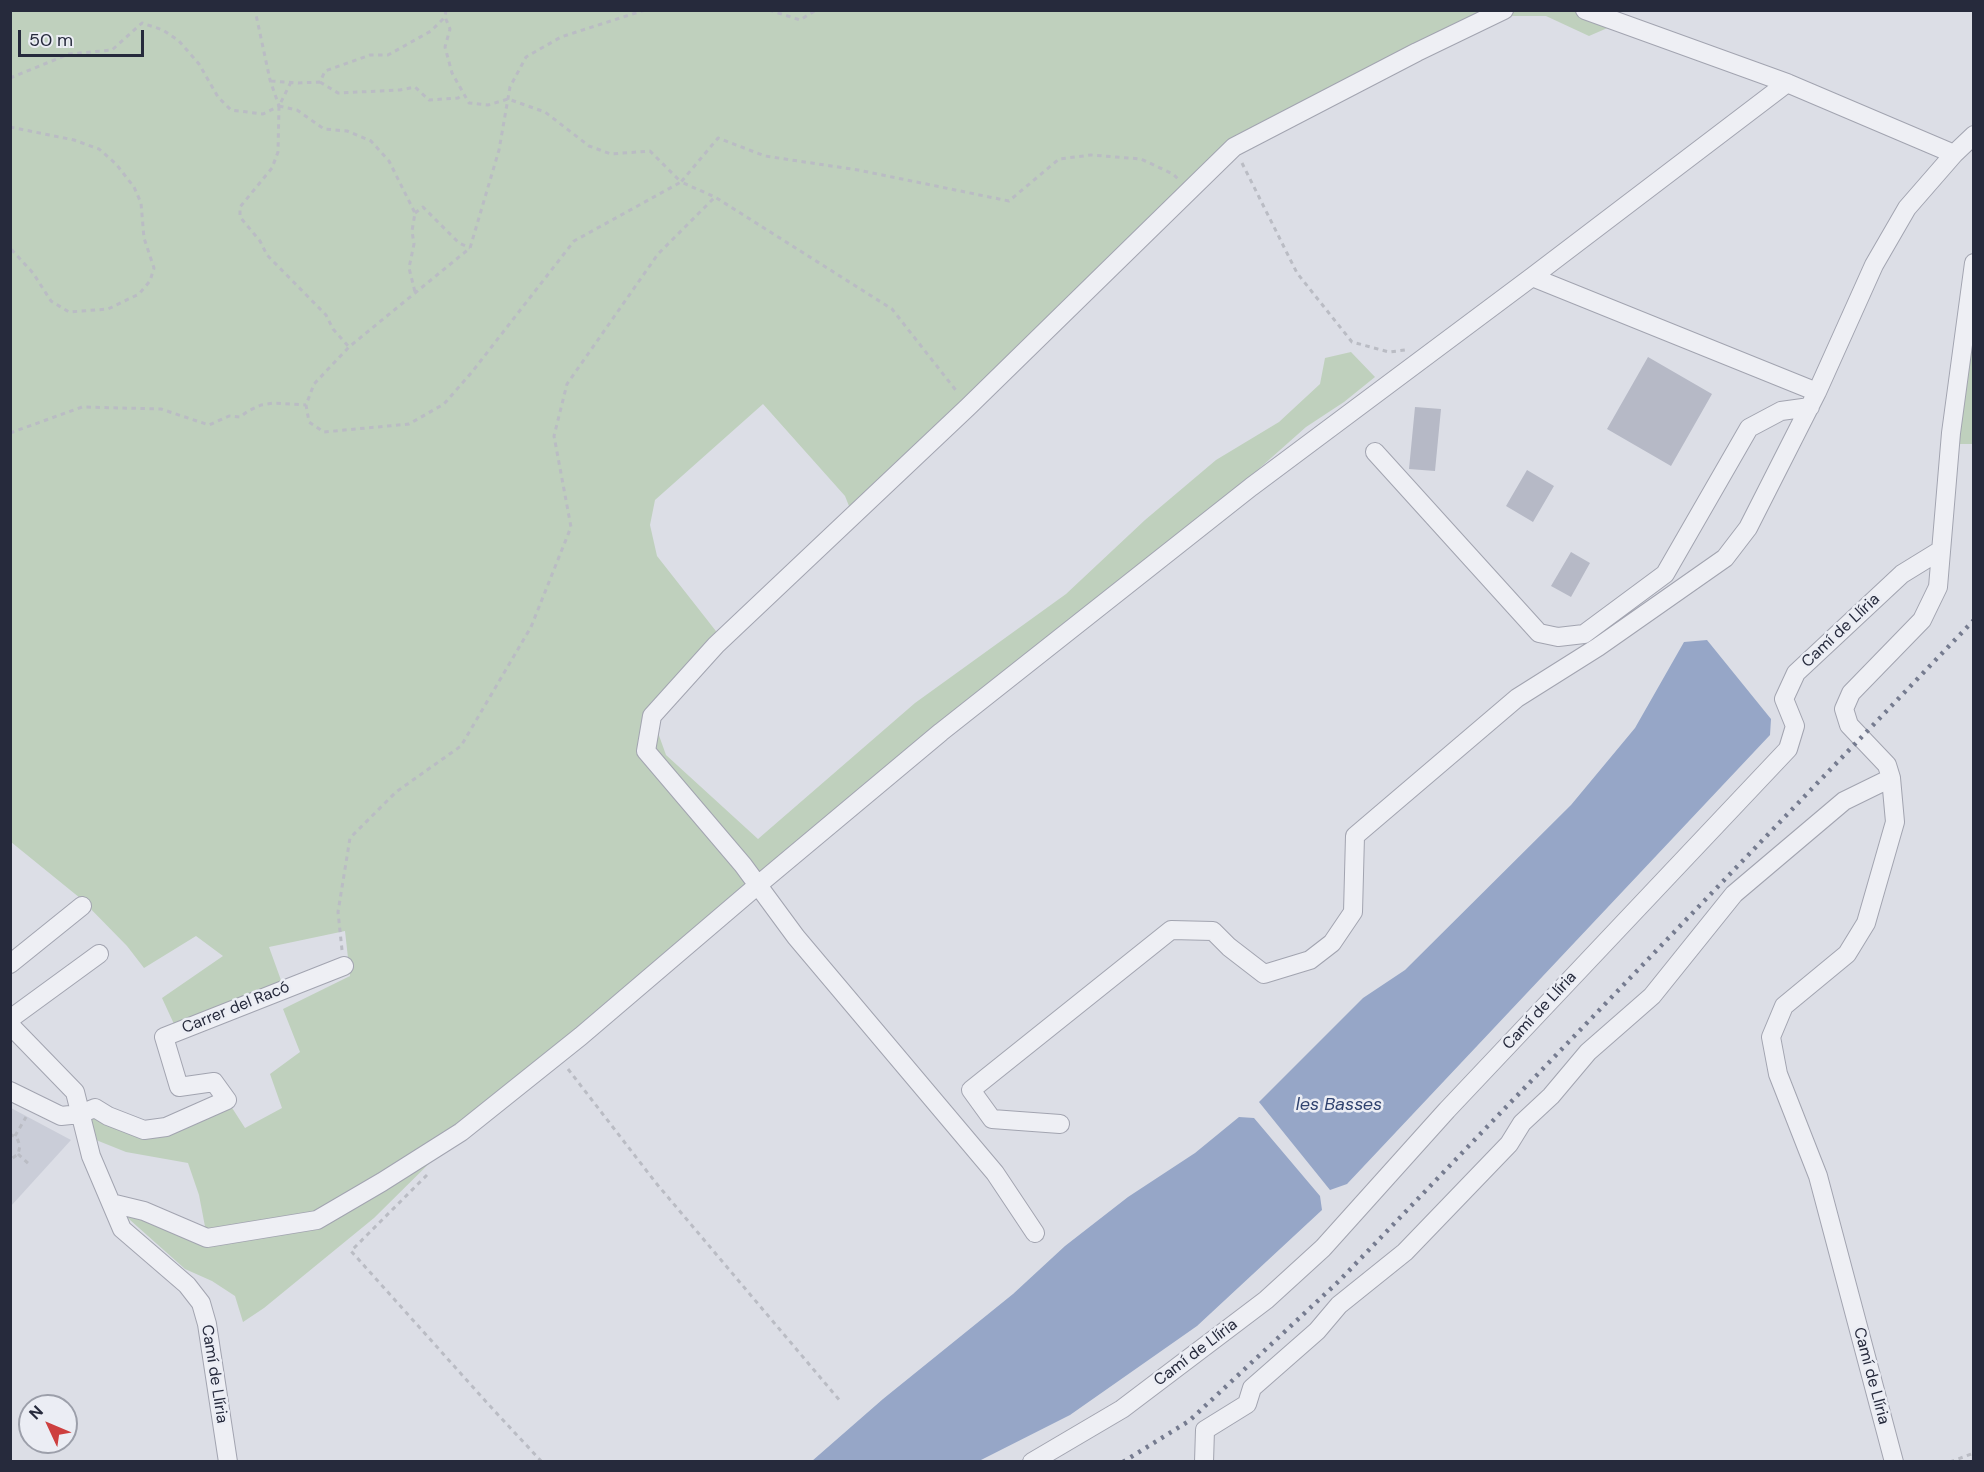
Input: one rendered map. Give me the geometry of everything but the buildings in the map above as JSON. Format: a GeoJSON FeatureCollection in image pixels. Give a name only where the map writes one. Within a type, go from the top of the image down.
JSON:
{"type":"FeatureCollection","features":[{"type":"Feature","properties":{"kind":"street"},"geometry":{"type":"LineString","coordinates":[[1035,1233],[995,1173],[796,937],[743,865],[646,751],[652,716],[716,645],[968,407],[1234,147],[1417,52],[1504,10]]}},
{"type":"Feature","properties":{"kind":"street"},"geometry":{"type":"LineString","coordinates":[[1585,10],[1787,83],[1954,154]]}},
{"type":"Feature","properties":{"kind":"street"},"geometry":{"type":"LineString","coordinates":[[111,1203],[144,1211],[207,1238],[317,1220],[461,1132],[557,1055],[941,732],[1242,494],[1532,278],[1787,83]]}},
{"type":"Feature","properties":{"kind":"street"},"geometry":{"type":"LineString","coordinates":[[1060,1124],[993,1119],[971,1090],[1171,930],[1212,931],[1264,974],[1310,960],[1332,943],[1353,912],[1355,836],[1516,699],[1598,647],[1725,558],[1748,528],[1814,400],[1874,265],[1907,208],[1954,154],[1974,135]]}},
{"type":"Feature","properties":{"kind":"street"},"geometry":{"type":"LineString","coordinates":[[1941,550],[1951,433],[1974,263]]}},
{"type":"Feature","properties":{"kind":"street"},"geometry":{"type":"LineString","coordinates":[[1532,278],[1814,400]]}},
{"type":"Feature","properties":{"kind":"street"},"geometry":{"type":"LineString","coordinates":[[1375,452],[1539,633],[1558,637],[1584,634],[1665,574],[1749,428],[1781,411],[1814,400]]}},
{"type":"Feature","properties":{"kind":"street","name":"Camí de Llíria"},"geometry":{"type":"LineString","coordinates":[[1894,1461],[1818,1176],[1779,1074],[1771,1037],[1784,1006],[1847,954],[1866,922],[1895,822],[1891,778],[1887,765],[1849,725],[1844,709],[1851,693],[1922,620],[1938,587],[1941,550]]}},
{"type":"Feature","properties":{"kind":"street","name":"Camí de Llíria"},"geometry":{"type":"LineString","coordinates":[[1032,1461],[1122,1409],[1266,1300],[1323,1248],[1447,1110],[1788,749],[1795,726],[1785,699],[1796,672],[1902,574],[1941,550]]}},
{"type":"Feature","properties":{"kind":"street"},"geometry":{"type":"LineString","coordinates":[[1204,1461],[1205,1430],[1247,1404],[1252,1388],[1317,1331],[1339,1305],[1404,1252],[1509,1144],[1522,1123],[1551,1096],[1588,1052],[1652,996],[1734,894],[1844,801],[1891,778]]}},
{"type":"Feature","properties":{"kind":"street"},"geometry":{"type":"LineString","coordinates":[[10,964],[82,906]]}},
{"type":"Feature","properties":{"kind":"street"},"geometry":{"type":"LineString","coordinates":[[10,1019],[99,954]]}},
{"type":"Feature","properties":{"kind":"street","name":"Carrer del Racó"},"geometry":{"type":"LineString","coordinates":[[80,1113],[95,1108],[108,1116],[144,1130],[166,1127],[227,1100],[214,1082],[180,1088],[164,1037],[344,966]]}},
{"type":"Feature","properties":{"kind":"street","name":"Camí de Llíria"},"geometry":{"type":"LineString","coordinates":[[10,1025],[75,1092],[91,1156],[122,1229],[187,1285],[201,1303],[207,1324],[228,1461]]}},
{"type":"Feature","properties":{"kind":"street"},"geometry":{"type":"LineString","coordinates":[[10,1091],[61,1116],[80,1113]]}},
{"type":"Feature","properties":{"kind":"path"},"geometry":{"type":"LineString","coordinates":[[255,10],[270,80],[279,106],[278,152],[272,168],[240,207],[240,217],[260,241],[267,255],[326,315],[333,329],[349,347]]}},
{"type":"Feature","properties":{"kind":"path"},"geometry":{"type":"LineString","coordinates":[[446,10],[445,17],[450,28],[445,47],[452,73],[469,103],[489,105],[508,99],[545,112],[589,146],[611,154],[650,152],[681,182],[715,197],[892,309],[968,407]]}},
{"type":"Feature","properties":{"kind":"path"},"geometry":{"type":"LineString","coordinates":[[645,10],[561,38],[526,57],[510,87],[499,150],[470,248],[349,347],[314,384],[306,405],[309,422],[324,432],[409,424],[444,404],[472,372],[574,241],[681,182],[718,138],[765,156],[858,170],[1009,201],[1059,159],[1091,155],[1141,159],[1173,174],[1190,190]]}},
{"type":"Feature","properties":{"kind":"path"},"geometry":{"type":"LineString","coordinates":[[769,10],[800,20],[816,10]]}},
{"type":"Feature","properties":{"kind":"path"},"geometry":{"type":"LineString","coordinates":[[320,82],[325,71],[370,55],[388,55],[431,31],[445,17]]}},
{"type":"Feature","properties":{"kind":"path"},"geometry":{"type":"LineString","coordinates":[[10,78],[69,54],[112,50],[142,23],[163,30],[179,41],[199,64],[218,97],[231,110],[263,114],[279,106],[291,82]]}},
{"type":"Feature","properties":{"kind":"path"},"geometry":{"type":"LineString","coordinates":[[270,80],[320,82],[338,93],[400,90],[415,87],[429,100],[458,98],[463,94]]}},
{"type":"Feature","properties":{"kind":"path"},"geometry":{"type":"LineString","coordinates":[[279,106],[297,110],[324,129],[347,131],[371,141],[388,161],[415,213],[412,231],[414,244],[409,268],[415,292]]}},
{"type":"Feature","properties":{"kind":"path"},"geometry":{"type":"LineString","coordinates":[[10,127],[74,140],[99,149],[116,164],[134,187],[141,203],[144,238],[154,268],[150,281],[139,294],[108,309],[69,312],[51,301],[33,273],[10,248]]}},
{"type":"Feature","properties":{"kind":"path"},"geometry":{"type":"LineString","coordinates":[[1234,147],[1297,273],[1352,342],[1389,352],[1409,350]]}},
{"type":"Feature","properties":{"kind":"path"},"geometry":{"type":"LineString","coordinates":[[344,966],[338,912],[350,838],[396,792],[461,746],[531,627],[571,527],[554,436],[567,384],[658,254],[715,197]]}},
{"type":"Feature","properties":{"kind":"path"},"geometry":{"type":"LineString","coordinates":[[415,213],[423,207],[459,243],[470,248]]}},
{"type":"Feature","properties":{"kind":"path"},"geometry":{"type":"LineString","coordinates":[[10,433],[82,407],[161,410],[209,425],[229,416],[240,417],[261,405],[274,403],[306,405]]}},
{"type":"Feature","properties":{"kind":"path"},"geometry":{"type":"LineString","coordinates":[[557,1055],[656,1183],[842,1402]]}},
{"type":"Feature","properties":{"kind":"path"},"geometry":{"type":"LineString","coordinates":[[10,1160],[18,1155],[20,1146],[13,1135],[34,1104]]}},
{"type":"Feature","properties":{"kind":"path"},"geometry":{"type":"LineString","coordinates":[[18,1155],[30,1166]]}},
{"type":"Feature","properties":{"kind":"path"},"geometry":{"type":"LineString","coordinates":[[428,1174],[351,1251],[542,1461]]}},
{"type":"Feature","properties":{"kind":"path"},"geometry":{"type":"LineString","coordinates":[[1950,1461],[1974,1454]]}},
{"type":"Feature","properties":{"kind":"shaded area"},"geometry":{"type":"Polygon","coordinates":[[[11,1108],[71,1140],[11,1206],[11,1108]]]}},
{"type":"Feature","properties":{"kind":"green space"},"geometry":{"type":"Polygon","coordinates":[[[11,11],[1621,11],[1619,23],[1589,36],[1546,16],[1494,16],[1234,147],[853,516],[845,496],[763,404],[655,500],[650,525],[657,556],[719,635],[652,716],[666,755],[758,839],[915,703],[1066,594],[1145,520],[1216,460],[1279,422],[1320,384],[1325,358],[1351,352],[1375,377],[1344,402],[1306,427],[1244,482],[461,1132],[374,1218],[264,1308],[243,1322],[235,1296],[212,1281],[185,1269],[111,1203],[207,1237],[199,1195],[188,1163],[126,1152],[86,1136],[80,1114],[144,1130],[227,1100],[245,1128],[282,1108],[270,1074],[300,1052],[283,1009],[350,976],[345,931],[269,947],[282,983],[174,1024],[162,998],[223,956],[196,936],[144,968],[127,946],[80,898],[11,842],[11,11]]]}},
{"type":"Feature","properties":{"kind":"green space"},"geometry":{"type":"Polygon","coordinates":[[[1973,313],[1973,444],[1958,444],[1973,313]]]}},
{"type":"Feature","properties":{"kind":"water","name":"les Basses"},"geometry":{"type":"Polygon","coordinates":[[[1707,640],[1771,719],[1770,735],[1347,1184],[1330,1190],[1259,1102],[1363,998],[1405,970],[1571,805],[1635,728],[1684,642],[1707,640]]]}},
{"type":"Feature","properties":{"kind":"water","name":"les Basses"},"geometry":{"type":"Polygon","coordinates":[[[1239,1117],[1254,1118],[1320,1196],[1322,1210],[1197,1326],[1070,1415],[979,1461],[812,1461],[883,1399],[1013,1294],[1065,1246],[1128,1197],[1195,1153],[1239,1117]]]}},
{"type":"Feature","properties":{"kind":"railway"},"geometry":{"type":"LineString","coordinates":[[1123,1462],[1189,1421],[1339,1281],[1974,620]]}}]}
